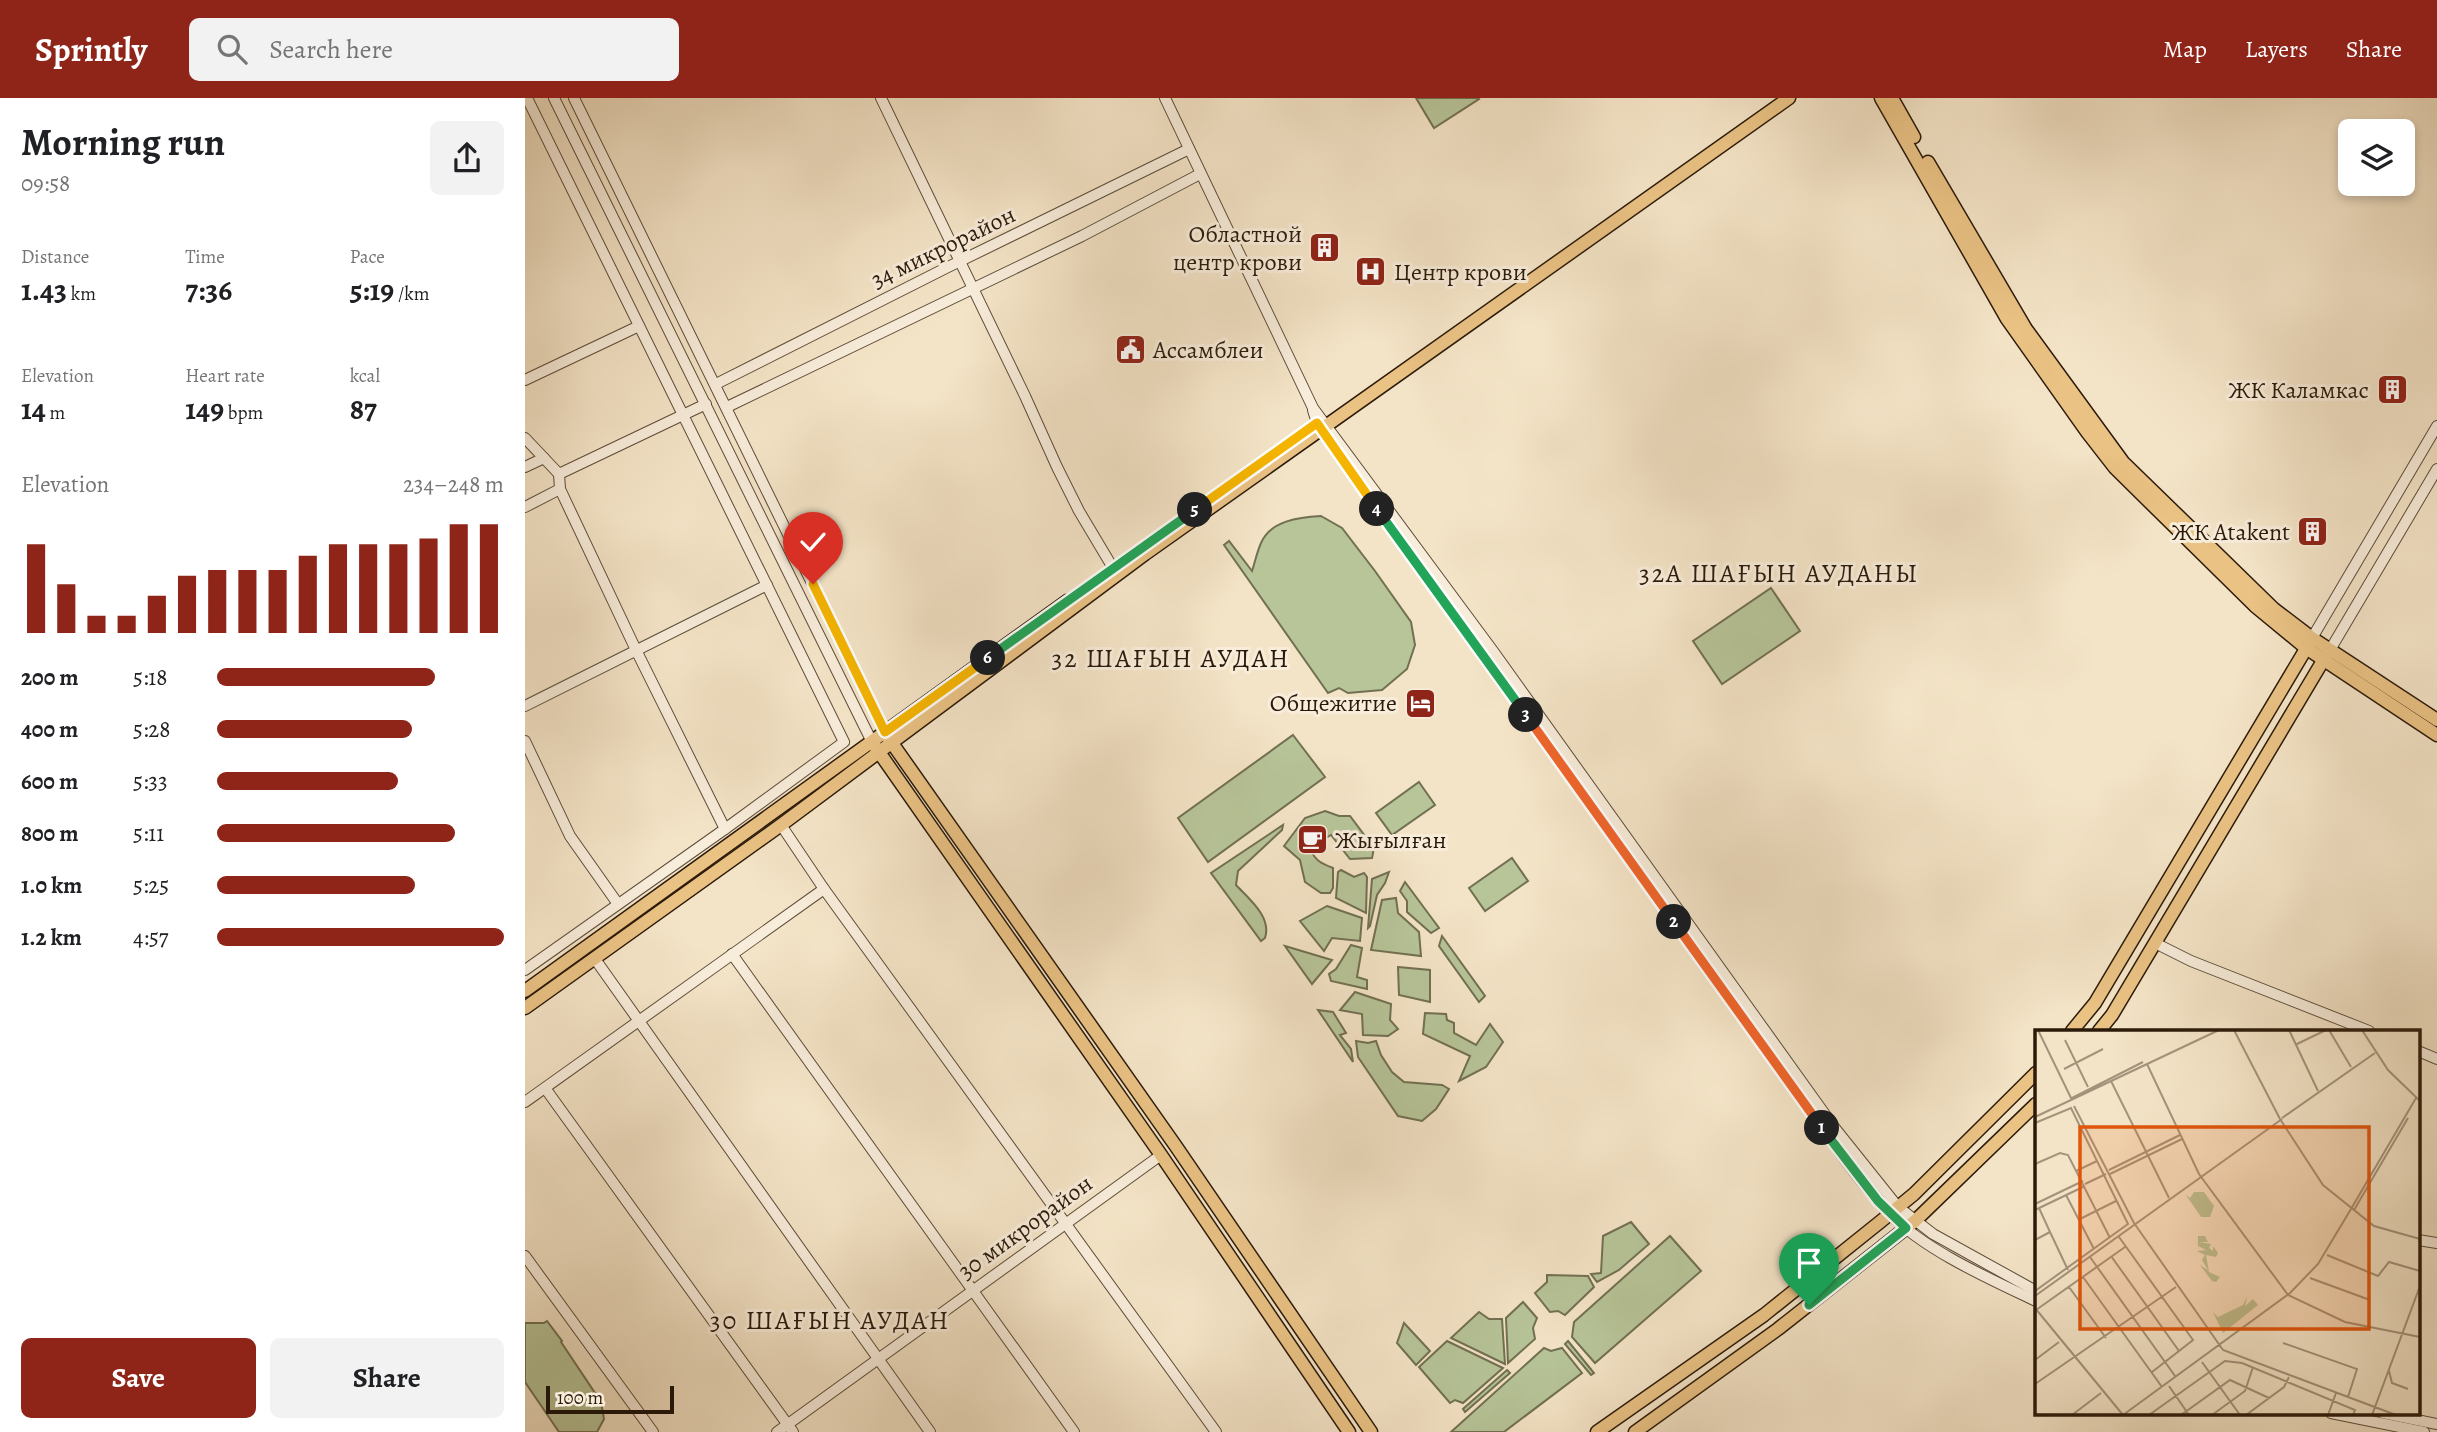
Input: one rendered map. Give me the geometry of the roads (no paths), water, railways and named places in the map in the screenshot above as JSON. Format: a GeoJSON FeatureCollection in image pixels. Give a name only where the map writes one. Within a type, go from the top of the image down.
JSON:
{"type":"FeatureCollection","features":[{"type":"Feature","properties":{"kind":"main road"},"geometry":{"type":"LineString","coordinates":[[525,991],[825,776],[888,738],[1777,98]]}},
{"type":"Feature","properties":{"kind":"main road"},"geometry":{"type":"LineString","coordinates":[[888,738],[1113,568],[1789,98]]}},
{"type":"Feature","properties":{"kind":"main road"},"geometry":{"type":"LineString","coordinates":[[1881,98],[2007,318],[2095,442],[2128,482],[2255,606],[2437,735]]}},
{"type":"Feature","properties":{"kind":"main road"},"geometry":{"type":"LineString","coordinates":[[1892,98],[2026,330],[2123,462],[2309,643]]}},
{"type":"Feature","properties":{"kind":"main road"},"geometry":{"type":"LineString","coordinates":[[2073,1030],[2095,1003],[2309,643]]}},
{"type":"Feature","properties":{"kind":"main road"},"geometry":{"type":"LineString","coordinates":[[2326,655],[2437,720]]}},
{"type":"Feature","properties":{"kind":"main road"},"geometry":{"type":"LineString","coordinates":[[2100,1030],[2112,1015],[2326,655]]}},
{"type":"Feature","properties":{"kind":"main road"},"geometry":{"type":"LineString","coordinates":[[888,738],[1175,1145],[1371,1432]]}},
{"type":"Feature","properties":{"kind":"main road"},"geometry":{"type":"LineString","coordinates":[[525,1008],[781,825],[875,747]]}},
{"type":"Feature","properties":{"kind":"main road"},"geometry":{"type":"LineString","coordinates":[[875,747],[1161,1155],[1349,1432]]}},
{"type":"Feature","properties":{"kind":"main road"},"geometry":{"type":"LineString","coordinates":[[1597,1432],[1760,1318],[1894,1211],[2034,1081]]}},
{"type":"Feature","properties":{"kind":"main road"},"geometry":{"type":"LineString","coordinates":[[1635,1432],[1778,1329],[1911,1225],[2035,1105]]}},
{"type":"Feature","properties":{"kind":"street"},"geometry":{"type":"LineString","coordinates":[[525,970],[816,764],[843,742],[527,98]]}},
{"type":"Feature","properties":{"kind":"street"},"geometry":{"type":"LineString","coordinates":[[554,98],[875,747]]}},
{"type":"Feature","properties":{"kind":"street"},"geometry":{"type":"LineString","coordinates":[[574,98],[888,738]]}},
{"type":"Feature","properties":{"kind":"street"},"geometry":{"type":"LineString","coordinates":[[881,98],[1079,510],[1113,568]]}},
{"type":"Feature","properties":{"kind":"street"},"geometry":{"type":"LineString","coordinates":[[1165,98],[1322,424],[1493,651],[1894,1211],[1980,1274],[2035,1301]]}},
{"type":"Feature","properties":{"kind":"street","name":"34 микрорайон"},"geometry":{"type":"LineString","coordinates":[[716,384],[1189,149]]}},
{"type":"Feature","properties":{"kind":"street"},"geometry":{"type":"LineString","coordinates":[[727,407],[1082,236],[1201,174]]}},
{"type":"Feature","properties":{"kind":"street"},"geometry":{"type":"LineString","coordinates":[[525,380],[639,326]]}},
{"type":"Feature","properties":{"kind":"street"},"geometry":{"type":"LineString","coordinates":[[559,474],[706,404]]}},
{"type":"Feature","properties":{"kind":"street"},"geometry":{"type":"LineString","coordinates":[[2309,643],[2437,426]]}},
{"type":"Feature","properties":{"kind":"street"},"geometry":{"type":"LineString","coordinates":[[525,438],[559,474],[560,489],[725,829]]}},
{"type":"Feature","properties":{"kind":"street"},"geometry":{"type":"LineString","coordinates":[[525,467],[544,458]]}},
{"type":"Feature","properties":{"kind":"street"},"geometry":{"type":"LineString","coordinates":[[2326,655],[2437,469]]}},
{"type":"Feature","properties":{"kind":"street"},"geometry":{"type":"LineString","coordinates":[[525,507],[560,489]]}},
{"type":"Feature","properties":{"kind":"street"},"geometry":{"type":"LineString","coordinates":[[525,706],[767,586]]}},
{"type":"Feature","properties":{"kind":"street"},"geometry":{"type":"LineString","coordinates":[[525,741],[570,836],[618,904]]}},
{"type":"Feature","properties":{"kind":"street"},"geometry":{"type":"LineString","coordinates":[[816,764],[825,776]]}},
{"type":"Feature","properties":{"kind":"street"},"geometry":{"type":"LineString","coordinates":[[781,825],[824,889],[1216,1432]]}},
{"type":"Feature","properties":{"kind":"street"},"geometry":{"type":"LineString","coordinates":[[525,1102],[824,889]]}},
{"type":"Feature","properties":{"kind":"street"},"geometry":{"type":"LineString","coordinates":[[2155,943],[2191,961],[2366,1030]]}},
{"type":"Feature","properties":{"kind":"street"},"geometry":{"type":"LineString","coordinates":[[732,954],[1074,1432]]}},
{"type":"Feature","properties":{"kind":"street"},"geometry":{"type":"LineString","coordinates":[[595,960],[930,1432]]}},
{"type":"Feature","properties":{"kind":"street"},"geometry":{"type":"LineString","coordinates":[[2420,1052],[2437,1059]]}},
{"type":"Feature","properties":{"kind":"street"},"geometry":{"type":"LineString","coordinates":[[545,1088],[790,1428]]}},
{"type":"Feature","properties":{"kind":"street","name":"30 микрорайон"},"geometry":{"type":"LineString","coordinates":[[777,1432],[790,1428],[879,1358],[1161,1155]]}},
{"type":"Feature","properties":{"kind":"street"},"geometry":{"type":"LineString","coordinates":[[1911,1225],[1933,1234],[2035,1290]]}},
{"type":"Feature","properties":{"kind":"street"},"geometry":{"type":"LineString","coordinates":[[525,1256],[653,1432]]}},
{"type":"Feature","properties":{"kind":"street"},"geometry":{"type":"LineString","coordinates":[[2336,1414],[2424,1432]]}},
{"type":"Feature","properties":{"kind":"street"},"geometry":{"type":"LineString","coordinates":[[2388,1414],[2437,1424]]}},
{"type":"Feature","properties":{"kind":"place","name":"Областной центр крови"},"geometry":{"type":"Point","coordinates":[1325,248]}},
{"type":"Feature","properties":{"kind":"place","name":"Центр крови"},"geometry":{"type":"Point","coordinates":[1371,272]}},
{"type":"Feature","properties":{"kind":"place","name":"Ассамблеи"},"geometry":{"type":"Point","coordinates":[1130,350]}},
{"type":"Feature","properties":{"kind":"place","name":"ЖК Каламкас"},"geometry":{"type":"Point","coordinates":[2392,390]}},
{"type":"Feature","properties":{"kind":"place","name":"ЖК Atakent"},"geometry":{"type":"Point","coordinates":[2313,532]}},
{"type":"Feature","properties":{"kind":"place","name":"Общежитие"},"geometry":{"type":"Point","coordinates":[1420,703]}},
{"type":"Feature","properties":{"kind":"place","name":"Жығылған"},"geometry":{"type":"Point","coordinates":[1312,840]}},
{"type":"Feature","properties":{"kind":"district","name":"32А ШАҒЫН АУДАНЫ"},"geometry":{"type":"Point","coordinates":[1779,573]}},
{"type":"Feature","properties":{"kind":"district","name":"32 ШАҒЫН АУДАН"},"geometry":{"type":"Point","coordinates":[1171,658]}},
{"type":"Feature","properties":{"kind":"district","name":"30 ШАҒЫН АУДАН"},"geometry":{"type":"Point","coordinates":[830,1320]}}]}
